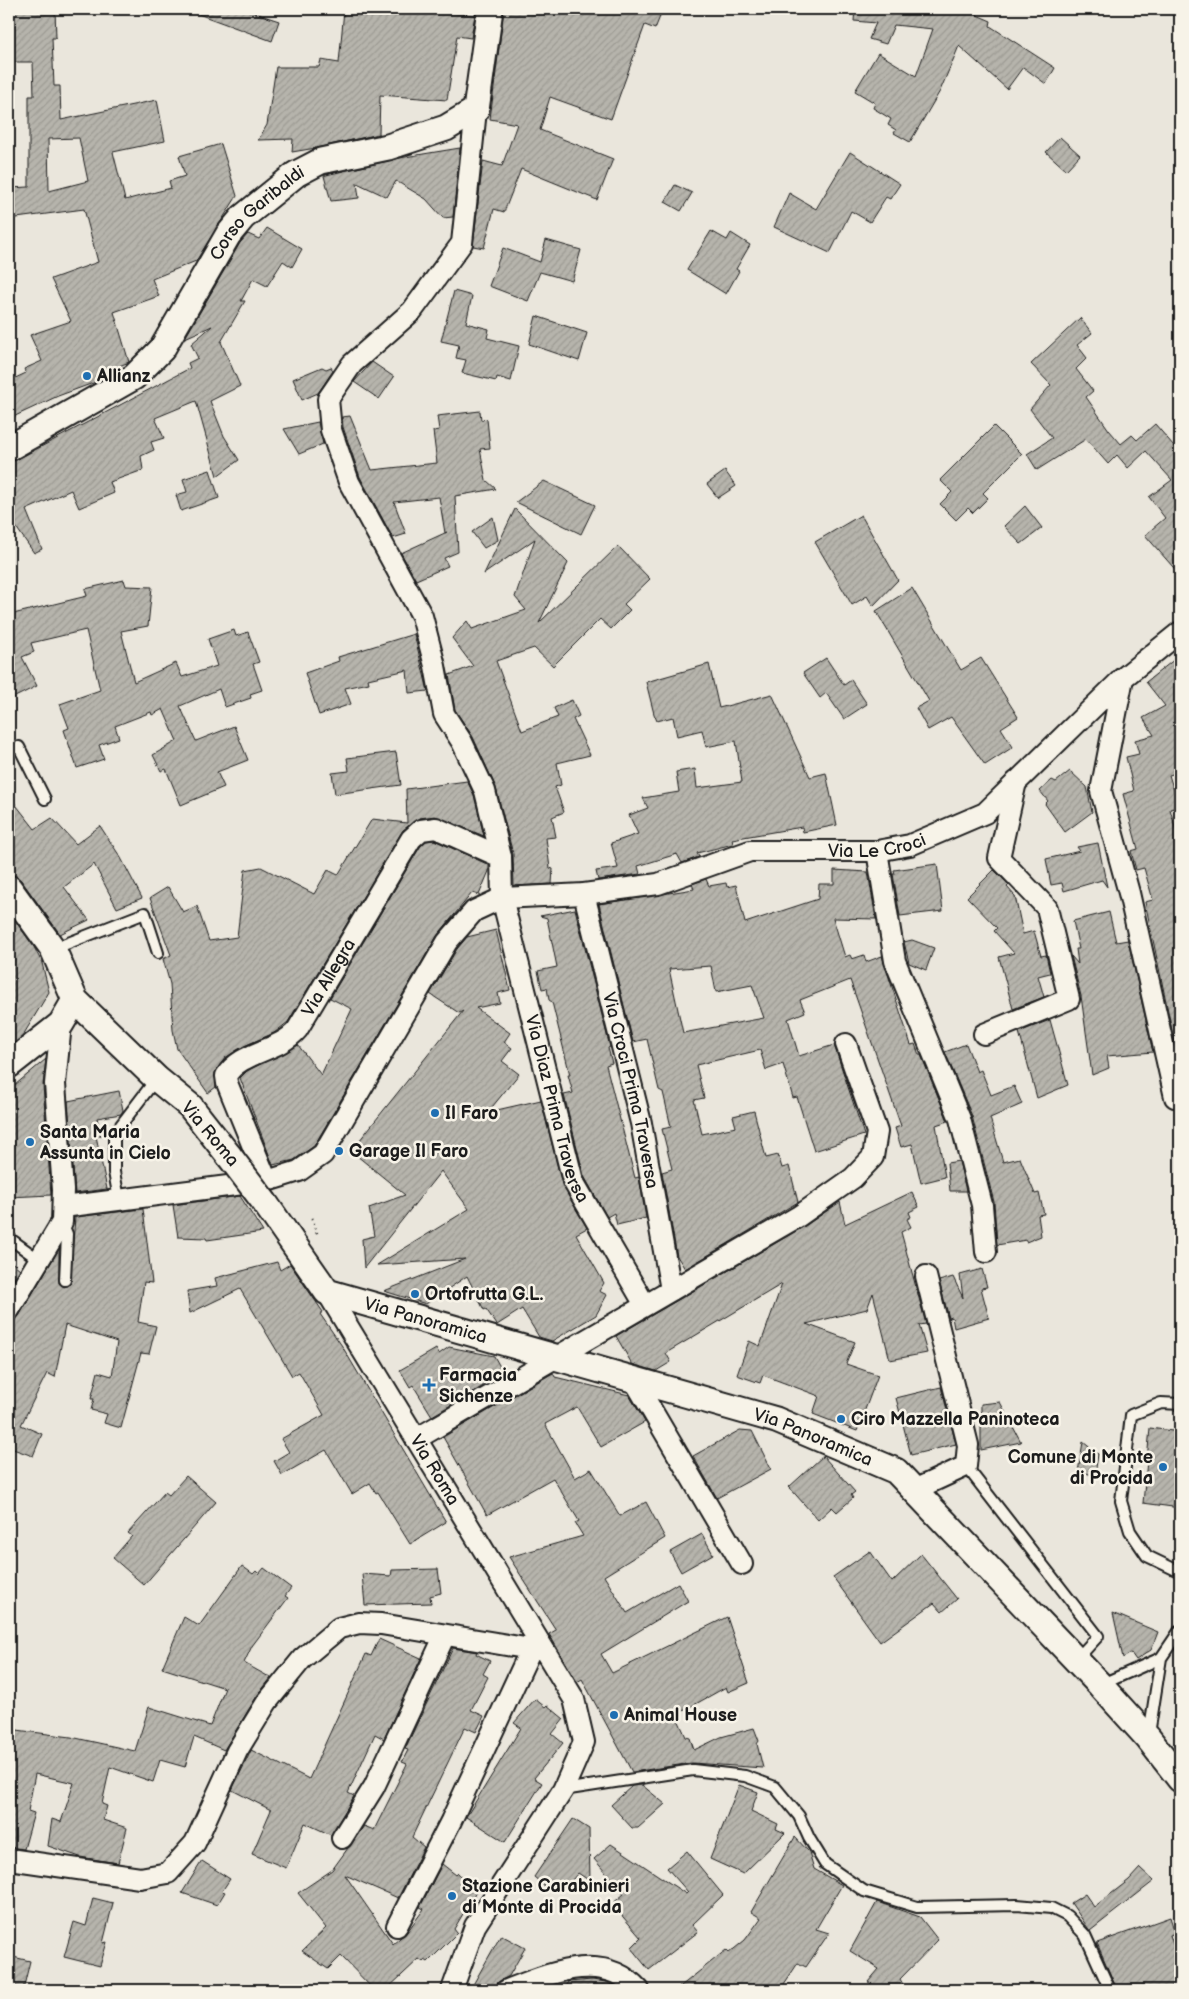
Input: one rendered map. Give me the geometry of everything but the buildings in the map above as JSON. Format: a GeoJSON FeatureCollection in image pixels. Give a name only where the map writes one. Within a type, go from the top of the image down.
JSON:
{"type":"FeatureCollection","features":[{"type":"Feature","properties":{"kind":"street"},"geometry":{"type":"LineString","coordinates":[[476,110],[490,9]]}},
{"type":"Feature","properties":{"kind":"street","name":"Corso Garibaldi"},"geometry":{"type":"LineString","coordinates":[[9,448],[134,377],[162,349],[228,234],[243,217],[296,174],[321,161],[388,147],[446,128],[476,110]]}},
{"type":"Feature","properties":{"kind":"street","name":"Via Diaz Prima Traversa"},"geometry":{"type":"LineString","coordinates":[[476,110],[462,243],[412,311],[352,364],[328,399],[331,430],[349,482],[422,616],[435,666],[444,714],[462,742],[485,791],[501,857],[502,898],[573,1181],[645,1305]]}},
{"type":"Feature","properties":{"kind":"street","name":"Via Le Croci"},"geometry":{"type":"LineString","coordinates":[[502,898],[584,894],[658,884],[750,851],[877,850],[910,845],[985,812],[1123,678],[1180,632]]}},
{"type":"Feature","properties":{"kind":"street"},"geometry":{"type":"LineString","coordinates":[[1123,678],[1102,791],[1129,893],[1174,1097]]}},
{"type":"Feature","properties":{"kind":"street"},"geometry":{"type":"LineString","coordinates":[[984,1034],[1069,999],[1047,908],[999,858],[1016,782]]}},
{"type":"Feature","properties":{"kind":"street","name":"Via Allegra"},"geometry":{"type":"LineString","coordinates":[[266,1192],[227,1083],[226,1076],[232,1065],[289,1039],[297,1030],[411,839],[420,830],[436,828],[501,857]]}},
{"type":"Feature","properties":{"kind":"street"},"geometry":{"type":"LineString","coordinates":[[877,850],[895,961],[960,1119],[982,1205],[986,1252]]}},
{"type":"Feature","properties":{"kind":"street"},"geometry":{"type":"LineString","coordinates":[[9,888],[53,949],[75,1000],[61,1024],[9,1065]]}},
{"type":"Feature","properties":{"kind":"street","name":"Via Croci Prima Traversa"},"geometry":{"type":"LineString","coordinates":[[584,894],[641,1122],[671,1290]]}},
{"type":"Feature","properties":{"kind":"street"},"geometry":{"type":"LineString","coordinates":[[63,1214],[119,1199],[266,1192],[323,1154],[448,942],[474,911],[502,898]]}},
{"type":"Feature","properties":{"kind":"street","name":"Via Roma"},"geometry":{"type":"LineString","coordinates":[[75,1000],[157,1079],[190,1106],[230,1157],[266,1192],[416,1440],[537,1648],[574,1699],[584,1742],[563,1790],[475,1926],[452,1990]]}},
{"type":"Feature","properties":{"kind":"street"},"geometry":{"type":"LineString","coordinates":[[9,1310],[63,1214],[55,1084],[61,1024]]}},
{"type":"Feature","properties":{"kind":"street"},"geometry":{"type":"LineString","coordinates":[[416,1440],[799,1216],[852,1178],[873,1156],[877,1132],[846,1044]]}},
{"type":"Feature","properties":{"kind":"street"},"geometry":{"type":"LineString","coordinates":[[914,1490],[966,1466],[968,1445],[926,1276]]}},
{"type":"Feature","properties":{"kind":"street","name":"Via Panoramica"},"geometry":{"type":"LineString","coordinates":[[327,1292],[776,1420],[896,1470],[1100,1685],[1148,1738],[1180,1779]]}},
{"type":"Feature","properties":{"kind":"street"},"geometry":{"type":"LineString","coordinates":[[634,1380],[742,1564]]}},
{"type":"Feature","properties":{"kind":"street"},"geometry":{"type":"LineString","coordinates":[[9,1859],[140,1878],[168,1873],[195,1843],[238,1751],[267,1702],[302,1659],[339,1628],[359,1623],[381,1624],[537,1648],[397,1926]]}},
{"type":"Feature","properties":{"kind":"street"},"geometry":{"type":"LineString","coordinates":[[342,1838],[374,1787],[445,1635]]}},
{"type":"Feature","properties":{"kind":"street"},"geometry":{"type":"LineString","coordinates":[[507,1990],[559,1970],[585,1967],[612,1971],[631,1982],[639,1990]]}},
{"type":"Feature","properties":{"kind":"lane"},"geometry":{"type":"LineString","coordinates":[[9,749],[18,748],[45,799]]}},
{"type":"Feature","properties":{"kind":"lane"},"geometry":{"type":"LineString","coordinates":[[53,949],[145,913],[158,953]]}},
{"type":"Feature","properties":{"kind":"lane"},"geometry":{"type":"LineString","coordinates":[[119,1199],[114,1172],[114,1134],[157,1079]]}},
{"type":"Feature","properties":{"kind":"lane"},"geometry":{"type":"LineString","coordinates":[[63,1214],[68,1234],[65,1280]]}},
{"type":"Feature","properties":{"kind":"lane"},"geometry":{"type":"LineString","coordinates":[[9,1238],[38,1259]]}},
{"type":"Feature","properties":{"kind":"lane"},"geometry":{"type":"LineString","coordinates":[[1180,1404],[1162,1402],[1131,1415],[1122,1501],[1130,1531],[1147,1556],[1176,1570],[1180,1569]]}},
{"type":"Feature","properties":{"kind":"lane"},"geometry":{"type":"LineString","coordinates":[[966,1466],[1098,1636],[1076,1660]]}},
{"type":"Feature","properties":{"kind":"lane"},"geometry":{"type":"LineString","coordinates":[[1148,1738],[1161,1658],[1180,1630]]}},
{"type":"Feature","properties":{"kind":"lane"},"geometry":{"type":"LineString","coordinates":[[1100,1685],[1161,1658]]}},
{"type":"Feature","properties":{"kind":"lane"},"geometry":{"type":"LineString","coordinates":[[563,1790],[693,1770],[745,1776],[775,1788],[800,1816],[809,1838],[825,1864],[864,1891],[917,1907],[1017,1905],[1052,1908],[1067,1916],[1085,1935],[1110,1990]]}},
{"type":"Feature","properties":{"kind":"place","name":"Allianz"},"geometry":{"type":"Point","coordinates":[87,376]}},
{"type":"Feature","properties":{"kind":"place","name":"Il Faro"},"geometry":{"type":"Point","coordinates":[435,1113]}},
{"type":"Feature","properties":{"kind":"place","name":"Santa Maria Assunta in Cielo"},"geometry":{"type":"Point","coordinates":[30,1142]}},
{"type":"Feature","properties":{"kind":"place","name":"Garage Il Faro"},"geometry":{"type":"Point","coordinates":[339,1151]}},
{"type":"Feature","properties":{"kind":"place","name":"Ortofrutta G.L."},"geometry":{"type":"Point","coordinates":[415,1294]}},
{"type":"Feature","properties":{"kind":"place","name":"Farmacia Sichenze"},"geometry":{"type":"Point","coordinates":[429,1385]}},
{"type":"Feature","properties":{"kind":"place","name":"Ciro Mazzella Paninoteca"},"geometry":{"type":"Point","coordinates":[841,1419]}},
{"type":"Feature","properties":{"kind":"place","name":"Comune di Monte di Procida"},"geometry":{"type":"Point","coordinates":[1163,1467]}},
{"type":"Feature","properties":{"kind":"place","name":"Animal House"},"geometry":{"type":"Point","coordinates":[614,1715]}},
{"type":"Feature","properties":{"kind":"place","name":"Stazione Carabinieri di Monte di Procida"},"geometry":{"type":"Point","coordinates":[452,1896]}}]}
